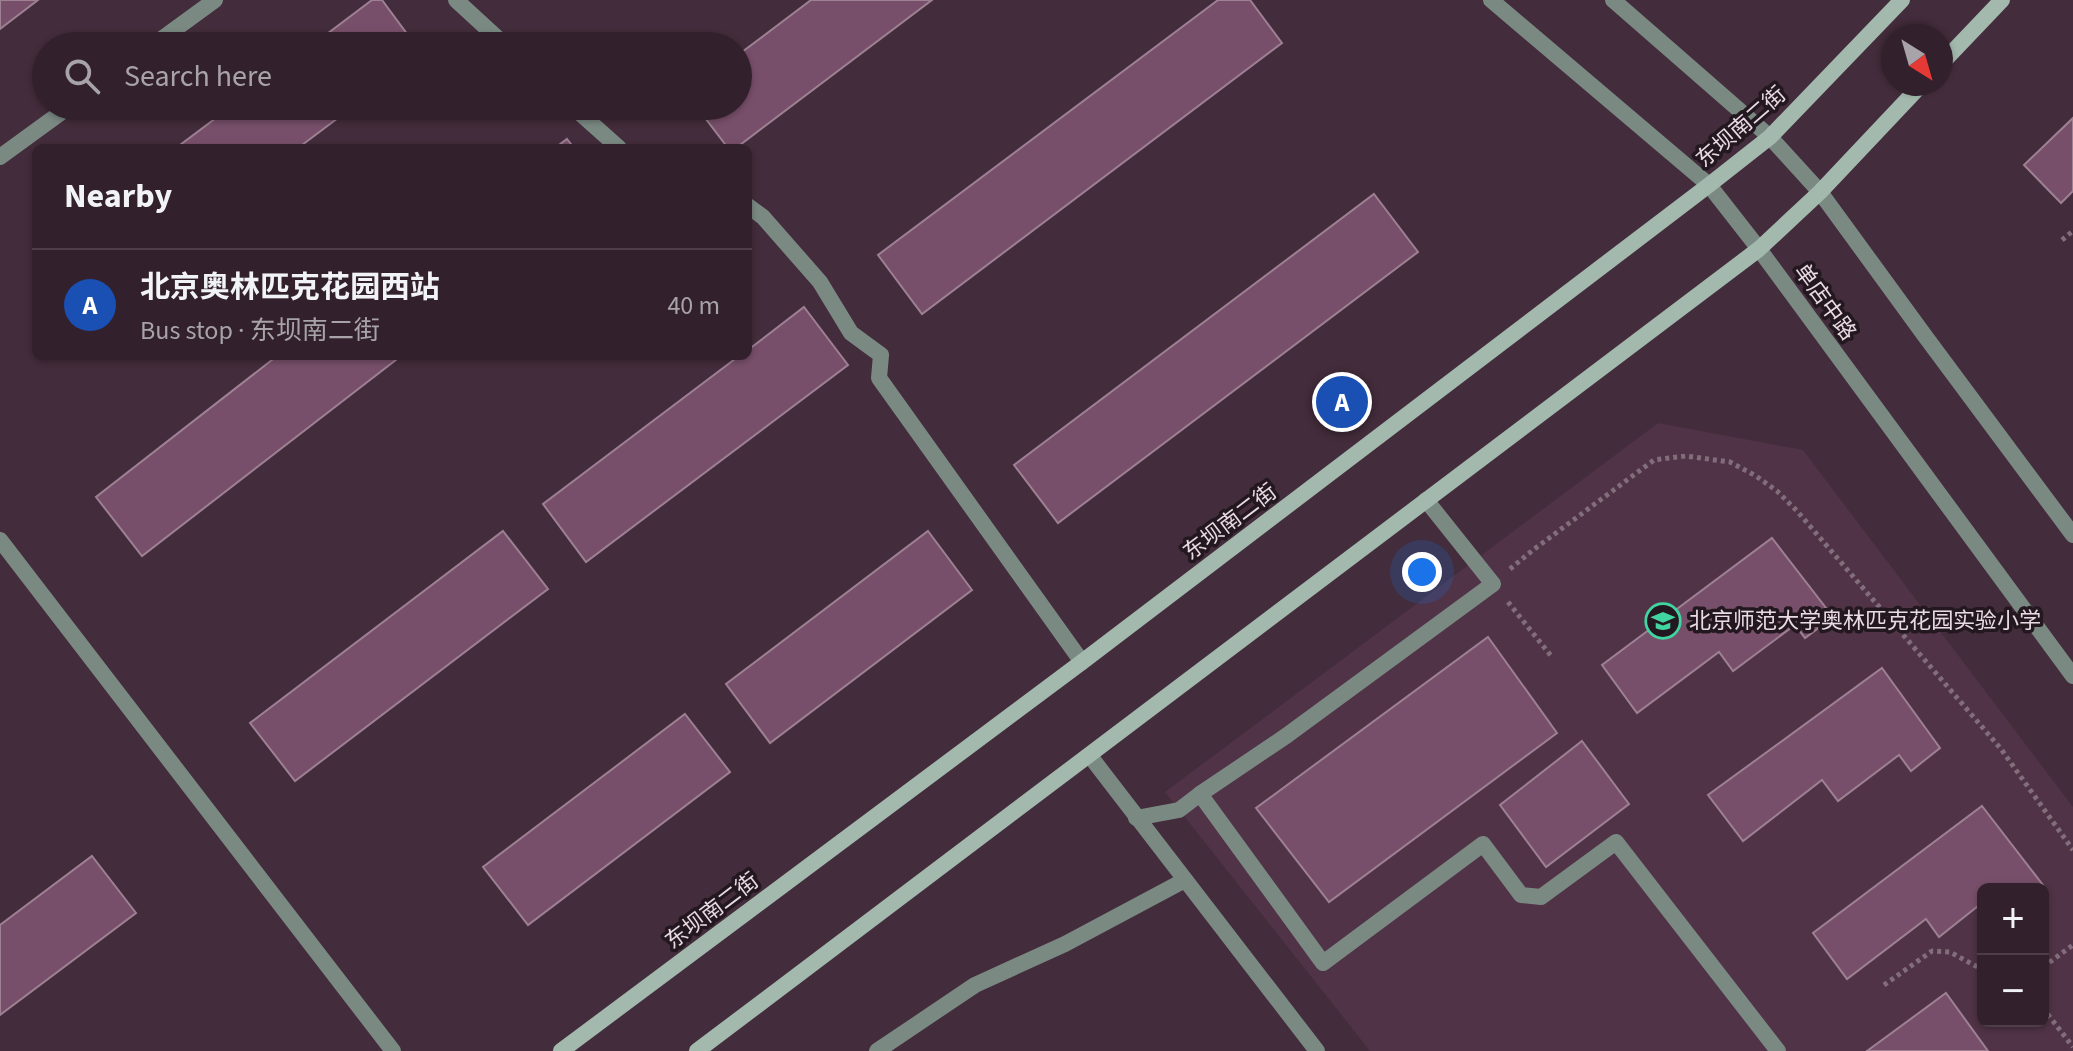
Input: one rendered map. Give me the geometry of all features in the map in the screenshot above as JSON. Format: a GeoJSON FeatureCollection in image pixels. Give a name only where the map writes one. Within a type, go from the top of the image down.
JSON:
{"type":"FeatureCollection","features":[{"type":"Feature","properties":{"kind":"main road","name":"东坝南二街"},"geometry":{"type":"LineString","coordinates":[[561,1051],[1082,662],[1709,185],[1770,137],[1902,0]]}},
{"type":"Feature","properties":{"kind":"main road"},"geometry":{"type":"LineString","coordinates":[[1953,51],[2002,0]]}},
{"type":"Feature","properties":{"kind":"main road"},"geometry":{"type":"LineString","coordinates":[[697,1051],[1759,249],[1820,192],[1911,96]]}},
{"type":"Feature","properties":{"kind":"main road"},"geometry":{"type":"LineString","coordinates":[[569,1051],[593,1027]]}},
{"type":"Feature","properties":{"kind":"street"},"geometry":{"type":"LineString","coordinates":[[171,32],[215,0]]}},
{"type":"Feature","properties":{"kind":"street"},"geometry":{"type":"LineString","coordinates":[[456,0],[491,32]]}},
{"type":"Feature","properties":{"kind":"street","name":"单店中路"},"geometry":{"type":"LineString","coordinates":[[1491,0],[1709,185],[2073,676]]}},
{"type":"Feature","properties":{"kind":"street"},"geometry":{"type":"LineString","coordinates":[[1613,0],[1770,137],[1820,192],[2073,535]]}},
{"type":"Feature","properties":{"kind":"street"},"geometry":{"type":"LineString","coordinates":[[0,157],[51,120]]}},
{"type":"Feature","properties":{"kind":"street"},"geometry":{"type":"LineString","coordinates":[[588,120],[615,144]]}},
{"type":"Feature","properties":{"kind":"street"},"geometry":{"type":"LineString","coordinates":[[752,209],[763,217],[820,282],[851,333],[881,355],[879,378],[1082,662]]}},
{"type":"Feature","properties":{"kind":"street"},"geometry":{"type":"LineString","coordinates":[[1136,818],[1179,810],[1286,736],[1493,584],[1426,500]]}},
{"type":"Feature","properties":{"kind":"street"},"geometry":{"type":"LineString","coordinates":[[0,540],[393,1051]]}},
{"type":"Feature","properties":{"kind":"street"},"geometry":{"type":"LineString","coordinates":[[1090,756],[1317,1051]]}},
{"type":"Feature","properties":{"kind":"street"},"geometry":{"type":"LineString","coordinates":[[1200,794],[1323,963],[1483,844],[1521,895],[1541,897],[1616,842],[1778,1051]]}},
{"type":"Feature","properties":{"kind":"street"},"geometry":{"type":"LineString","coordinates":[[877,1051],[975,985],[1065,944],[1185,880]]}},
{"type":"Feature","properties":{"kind":"path"},"geometry":{"type":"LineString","coordinates":[[2062,240],[2073,231]]}},
{"type":"Feature","properties":{"kind":"path"},"geometry":{"type":"LineString","coordinates":[[1533,550],[1654,460],[1686,456],[1730,462],[1756,476],[1797,511],[1991,737],[2073,850]]}},
{"type":"Feature","properties":{"kind":"path"},"geometry":{"type":"LineString","coordinates":[[1493,584],[1552,657]]}},
{"type":"Feature","properties":{"kind":"path"},"geometry":{"type":"LineString","coordinates":[[2049,963],[2073,945]]}},
{"type":"Feature","properties":{"kind":"path"},"geometry":{"type":"LineString","coordinates":[[1884,985],[1932,951],[1950,952],[1977,967]]}},
{"type":"Feature","properties":{"kind":"path"},"geometry":{"type":"LineString","coordinates":[[2049,1016],[2073,1047]]}},
{"type":"Feature","properties":{"kind":"shaded area","name":"北京师范大学奥林匹克花园实验小学"},"geometry":{"type":"Polygon","coordinates":[[[1658,423],[1803,450],[2073,807],[2073,1051],[1370,1051],[1165,792],[1658,423]]]}},
{"type":"Feature","properties":{"kind":"building"},"geometry":{"type":"Polygon","coordinates":[[[0,0],[38,0],[0,29],[0,0]]]}},
{"type":"Feature","properties":{"kind":"building"},"geometry":{"type":"Polygon","coordinates":[[[372,0],[382,0],[406,32],[330,32],[372,0]]]}},
{"type":"Feature","properties":{"kind":"building"},"geometry":{"type":"Polygon","coordinates":[[[811,0],[932,0],[741,144],[725,144],[707,120],[752,120],[752,44],[811,0]]]}},
{"type":"Feature","properties":{"kind":"building"},"geometry":{"type":"Polygon","coordinates":[[[1218,0],[1250,0],[1282,43],[922,314],[878,255],[1218,0]]]}},
{"type":"Feature","properties":{"kind":"building"},"geometry":{"type":"Polygon","coordinates":[[[2073,118],[2073,191],[2061,203],[2024,165],[2073,118]]]}},
{"type":"Feature","properties":{"kind":"building"},"geometry":{"type":"Polygon","coordinates":[[[213,120],[335,120],[303,144],[181,144],[213,120]]]}},
{"type":"Feature","properties":{"kind":"building"},"geometry":{"type":"Polygon","coordinates":[[[1374,194],[1418,252],[1058,523],[1014,465],[1374,194]]]}},
{"type":"Feature","properties":{"kind":"building"},"geometry":{"type":"Polygon","coordinates":[[[804,307],[848,365],[586,562],[543,504],[734,360],[752,360],[752,347],[804,307]]]}},
{"type":"Feature","properties":{"kind":"building"},"geometry":{"type":"Polygon","coordinates":[[[272,360],[396,360],[142,556],[96,497],[272,360]]]}},
{"type":"Feature","properties":{"kind":"building"},"geometry":{"type":"Polygon","coordinates":[[[503,531],[548,589],[295,781],[250,723],[503,531]]]}},
{"type":"Feature","properties":{"kind":"building"},"geometry":{"type":"Polygon","coordinates":[[[928,531],[972,590],[770,743],[726,684],[928,531]]]}},
{"type":"Feature","properties":{"kind":"building"},"geometry":{"type":"Polygon","coordinates":[[[1772,538],[1833,617],[1805,638],[1795,625],[1733,671],[1719,652],[1637,713],[1602,665],[1772,538]]]}},
{"type":"Feature","properties":{"kind":"building"},"geometry":{"type":"Polygon","coordinates":[[[1488,637],[1557,733],[1329,902],[1256,808],[1488,637]]]}},
{"type":"Feature","properties":{"kind":"building"},"geometry":{"type":"Polygon","coordinates":[[[1882,668],[1940,748],[1911,771],[1899,755],[1838,801],[1822,780],[1743,841],[1708,795],[1882,668]]]}},
{"type":"Feature","properties":{"kind":"building"},"geometry":{"type":"Polygon","coordinates":[[[685,714],[730,772],[528,925],[483,867],[685,714]]]}},
{"type":"Feature","properties":{"kind":"building"},"geometry":{"type":"Polygon","coordinates":[[[1582,741],[1629,804],[1546,867],[1500,805],[1582,741]]]}},
{"type":"Feature","properties":{"kind":"building"},"geometry":{"type":"Polygon","coordinates":[[[1982,806],[2041,883],[1977,883],[1977,907],[1939,937],[1926,919],[1847,979],[1813,933],[1982,806]]]}},
{"type":"Feature","properties":{"kind":"building"},"geometry":{"type":"Polygon","coordinates":[[[92,856],[136,913],[0,1015],[0,925],[92,856]]]}},
{"type":"Feature","properties":{"kind":"building"},"geometry":{"type":"Polygon","coordinates":[[[1946,993],[1988,1051],[1867,1051],[1946,993]]]}},
{"type":"Feature","properties":{"kind":"place","name":"北京奥林匹克花园西站"},"geometry":{"type":"Point","coordinates":[1342,402]}},
{"type":"Feature","properties":{"kind":"place","name":"北京师范大学奥林匹克花园实验小学"},"geometry":{"type":"Point","coordinates":[1663,621]}}]}
